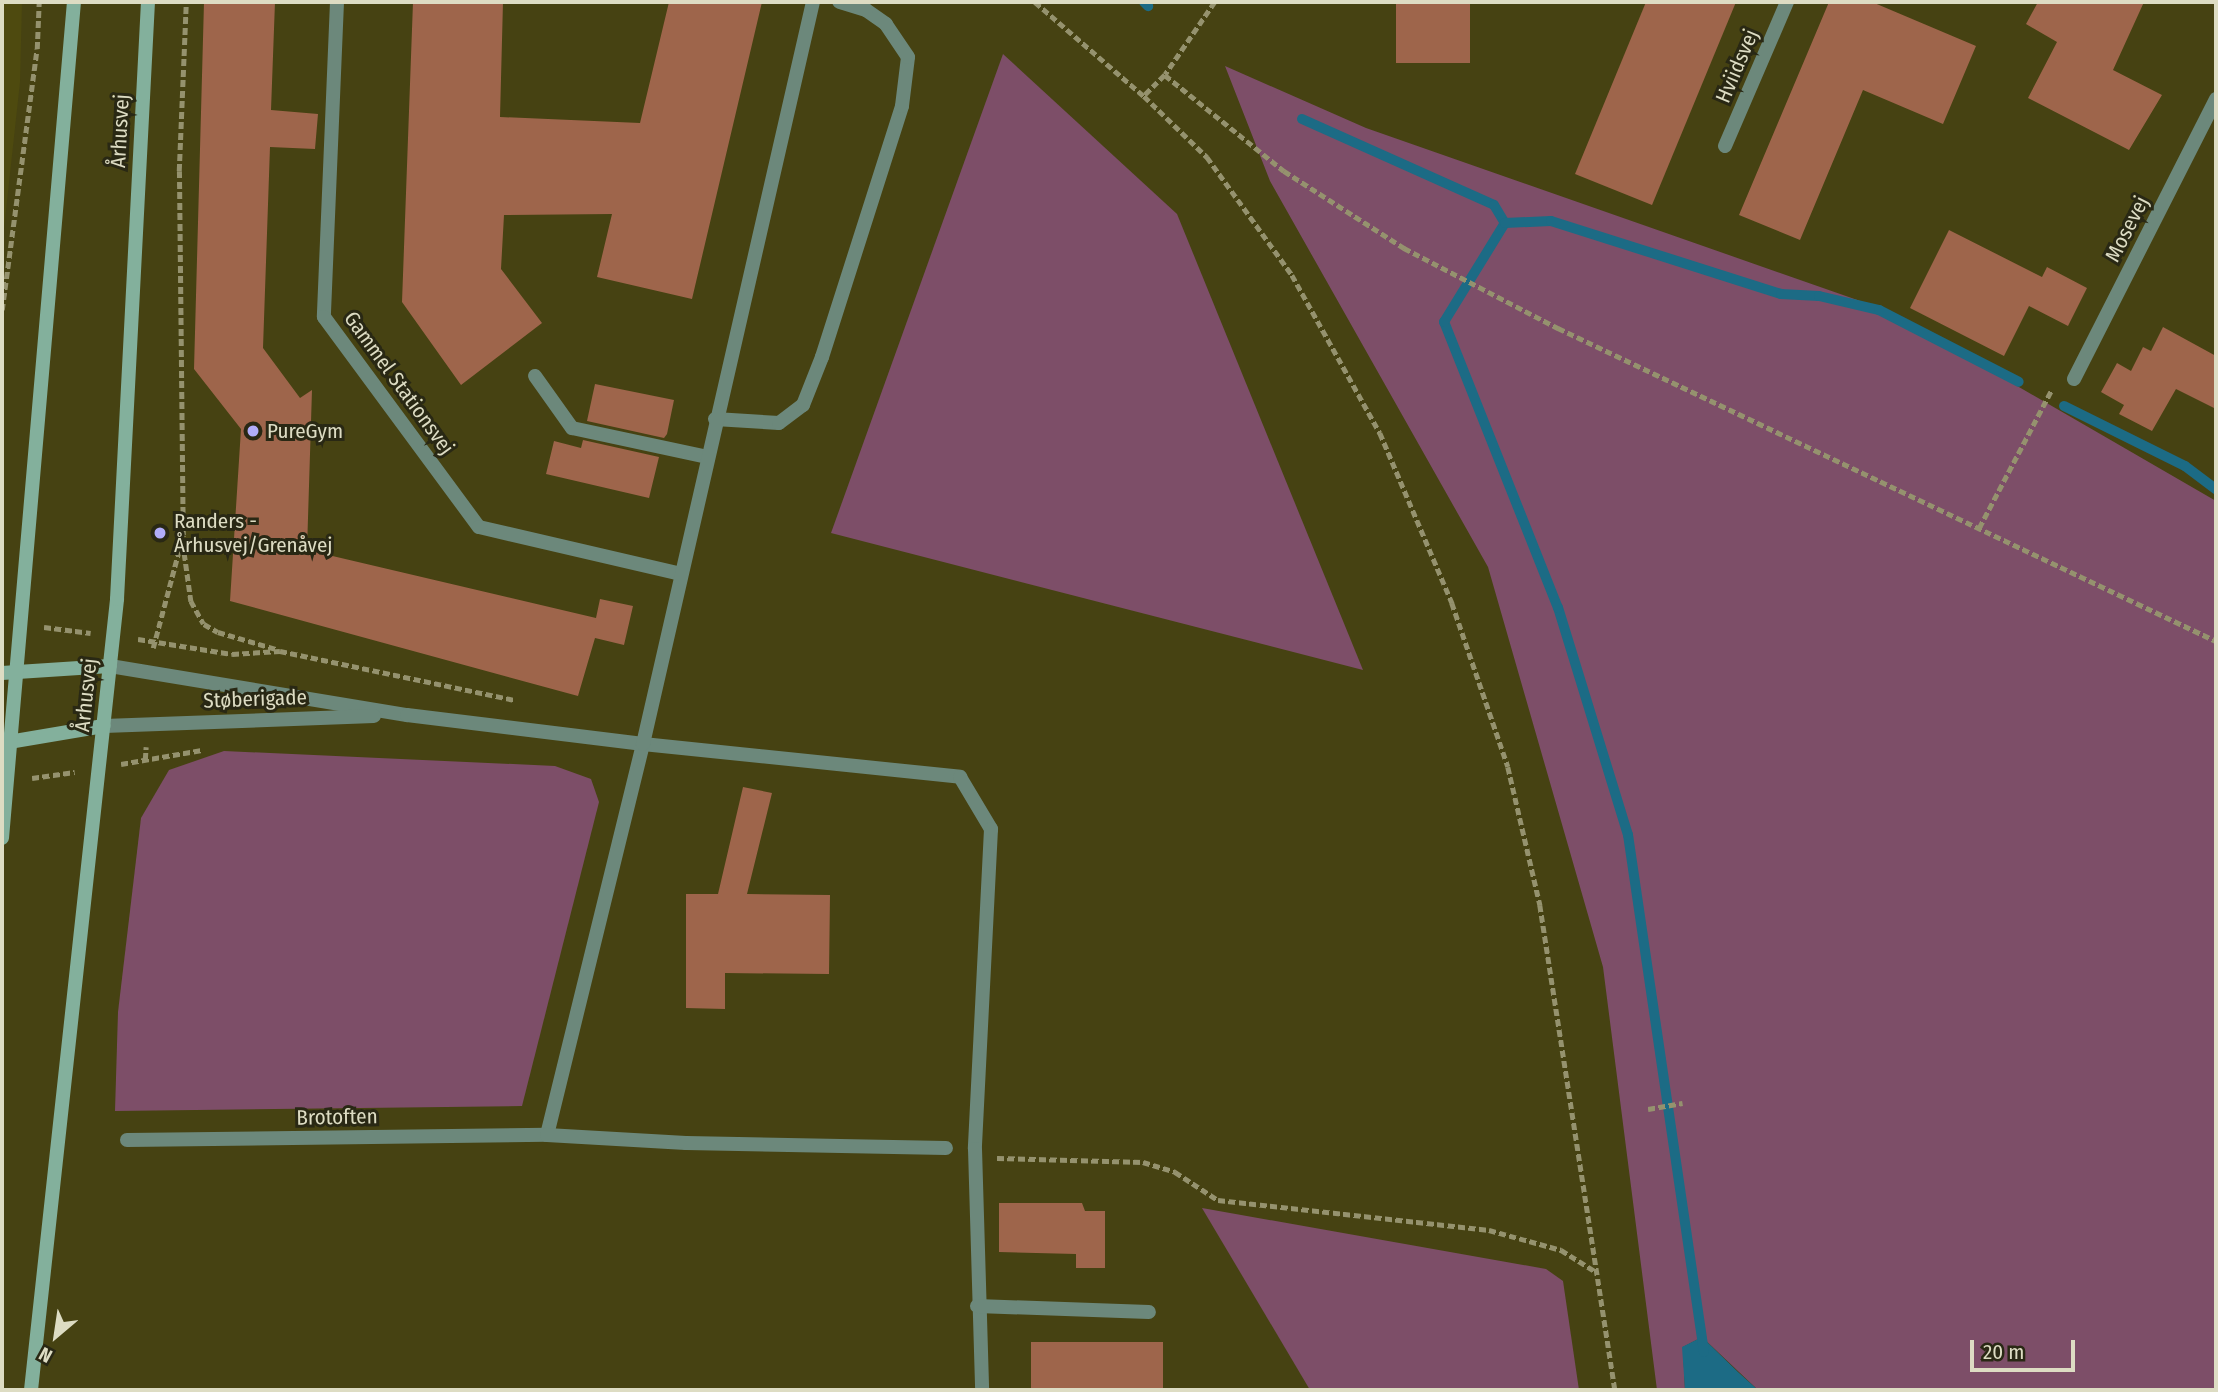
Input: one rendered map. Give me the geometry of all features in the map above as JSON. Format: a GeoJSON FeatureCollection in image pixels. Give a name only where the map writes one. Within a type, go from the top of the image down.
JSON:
{"type":"FeatureCollection","features":[{"type":"Feature","properties":{"kind":"main road"},"geometry":{"type":"LineString","coordinates":[[2,838],[8,673],[19,624],[74,2]]}},
{"type":"Feature","properties":{"kind":"main road","name":"Århusvej"},"geometry":{"type":"LineString","coordinates":[[31,1390],[113,636],[148,2]]}},
{"type":"Feature","properties":{"kind":"main road"},"geometry":{"type":"LineString","coordinates":[[8,673],[110,666]]}},
{"type":"Feature","properties":{"kind":"main road"},"geometry":{"type":"LineString","coordinates":[[6,743],[104,726]]}},
{"type":"Feature","properties":{"kind":"street","name":"Gammel Stationsvej"},"geometry":{"type":"LineString","coordinates":[[337,2],[324,317],[479,527],[681,574]]}},
{"type":"Feature","properties":{"kind":"street"},"geometry":{"type":"LineString","coordinates":[[547,1135],[643,744],[715,419],[813,2]]}},
{"type":"Feature","properties":{"kind":"street"},"geometry":{"type":"LineString","coordinates":[[715,419],[779,423],[803,405],[902,106],[908,57],[886,24],[866,10],[839,2]]}},
{"type":"Feature","properties":{"kind":"street","name":"Hviidsvej"},"geometry":{"type":"LineString","coordinates":[[1725,146],[1787,2]]}},
{"type":"Feature","properties":{"kind":"street","name":"Mosevej"},"geometry":{"type":"LineString","coordinates":[[2074,379],[2216,99]]}},
{"type":"Feature","properties":{"kind":"street"},"geometry":{"type":"LineString","coordinates":[[535,376],[572,428],[707,457]]}},
{"type":"Feature","properties":{"kind":"street","name":"Støberigade"},"geometry":{"type":"LineString","coordinates":[[110,666],[407,715],[643,744],[960,777],[991,829],[975,1149]]}},
{"type":"Feature","properties":{"kind":"street","name":"Støberigade"},"geometry":{"type":"LineString","coordinates":[[104,726],[407,715]]}},
{"type":"Feature","properties":{"kind":"street","name":"Brotoften"},"geometry":{"type":"LineString","coordinates":[[127,1140],[547,1135],[709,1144],[946,1147]]}},
{"type":"Feature","properties":{"kind":"street"},"geometry":{"type":"LineString","coordinates":[[975,1149],[977,1306],[982,1390]]}},
{"type":"Feature","properties":{"kind":"street"},"geometry":{"type":"LineString","coordinates":[[977,1306],[1149,1312]]}},
{"type":"Feature","properties":{"kind":"path"},"geometry":{"type":"LineString","coordinates":[[2,310],[37,49],[39,2]]}},
{"type":"Feature","properties":{"kind":"path"},"geometry":{"type":"LineString","coordinates":[[186,2],[179,184],[183,535],[191,601],[204,624],[218,632],[281,651],[521,702]]}},
{"type":"Feature","properties":{"kind":"path"},"geometry":{"type":"LineString","coordinates":[[1035,2],[1144,96],[1207,158],[1292,275],[1380,433],[1452,603],[1508,767],[1540,905],[1615,1390]]}},
{"type":"Feature","properties":{"kind":"path"},"geometry":{"type":"LineString","coordinates":[[1144,96],[1165,75],[1215,2]]}},
{"type":"Feature","properties":{"kind":"path"},"geometry":{"type":"LineString","coordinates":[[1165,75],[1284,171],[1404,248],[1558,328],[2216,641]]}},
{"type":"Feature","properties":{"kind":"path"},"geometry":{"type":"LineString","coordinates":[[1979,528],[2059,376],[2074,379]]}},
{"type":"Feature","properties":{"kind":"path"},"geometry":{"type":"LineString","coordinates":[[153,642],[183,535]]}},
{"type":"Feature","properties":{"kind":"path"},"geometry":{"type":"LineString","coordinates":[[19,624],[232,654],[281,651]]}},
{"type":"Feature","properties":{"kind":"path"},"geometry":{"type":"LineString","coordinates":[[1648,1109],[1682,1103]]}},
{"type":"Feature","properties":{"kind":"path"},"geometry":{"type":"LineString","coordinates":[[975,1149],[991,1158],[1143,1162],[1175,1172],[1218,1200],[1489,1230],[1561,1250],[1596,1271]]}},
{"type":"Feature","properties":{"kind":"shaded area"},"geometry":{"type":"Polygon","coordinates":[[[2,2],[22,2],[20,82],[2,247],[2,2]]]}},
{"type":"Feature","properties":{"kind":"shaded area"},"geometry":{"type":"Polygon","coordinates":[[[1003,54],[1177,214],[1363,670],[831,533],[1003,54]]]}},
{"type":"Feature","properties":{"kind":"shaded area"},"geometry":{"type":"Polygon","coordinates":[[[1225,66],[1366,128],[1886,310],[2216,501],[2216,1390],[1758,1390],[1702,1337],[1683,1347],[1685,1390],[1657,1390],[1603,967],[1488,567],[1270,181],[1225,66]]]}},
{"type":"Feature","properties":{"kind":"shaded area"},"geometry":{"type":"Polygon","coordinates":[[[224,751],[555,766],[591,779],[599,802],[522,1106],[115,1111],[118,1012],[141,818],[169,770],[224,751]]]}},
{"type":"Feature","properties":{"kind":"shaded area"},"geometry":{"type":"Polygon","coordinates":[[[1202,1208],[1546,1269],[1563,1281],[1579,1390],[1310,1390],[1202,1208]]]}},
{"type":"Feature","properties":{"kind":"water"},"geometry":{"type":"Polygon","coordinates":[[[1702,1337],[1758,1390],[1685,1390],[1682,1347],[1702,1337]]]}},
{"type":"Feature","properties":{"kind":"building"},"geometry":{"type":"Polygon","coordinates":[[[204,2],[275,2],[271,110],[318,114],[315,149],[270,147],[263,348],[300,398],[312,390],[307,550],[596,618],[600,599],[633,606],[624,645],[595,638],[578,696],[230,601],[241,429],[194,369],[204,2]]]}},
{"type":"Feature","properties":{"kind":"building"},"geometry":{"type":"Polygon","coordinates":[[[413,2],[503,2],[500,117],[640,123],[669,2],[762,2],[692,299],[597,277],[612,214],[504,215],[501,269],[542,323],[461,385],[402,302],[413,2]]]}},
{"type":"Feature","properties":{"kind":"building"},"geometry":{"type":"Polygon","coordinates":[[[1396,2],[1470,2],[1470,63],[1396,63],[1396,2]]]}},
{"type":"Feature","properties":{"kind":"building"},"geometry":{"type":"Polygon","coordinates":[[[1646,2],[1736,2],[1652,205],[1575,174],[1646,2]]]}},
{"type":"Feature","properties":{"kind":"building"},"geometry":{"type":"Polygon","coordinates":[[[1829,2],[1872,2],[1976,46],[1943,124],[1863,90],[1800,240],[1739,215],[1829,2]]]}},
{"type":"Feature","properties":{"kind":"building"},"geometry":{"type":"Polygon","coordinates":[[[2038,2],[2144,2],[2113,70],[2162,95],[2129,150],[2028,98],[2057,42],[2026,24],[2038,2]]]}},
{"type":"Feature","properties":{"kind":"building"},"geometry":{"type":"Polygon","coordinates":[[[1949,230],[2042,277],[2047,267],[2087,288],[2068,326],[2029,306],[2004,356],[1910,308],[1949,230]]]}},
{"type":"Feature","properties":{"kind":"building"},"geometry":{"type":"Polygon","coordinates":[[[2163,327],[2216,356],[2216,409],[2176,389],[2152,431],[2119,414],[2124,405],[2101,392],[2117,363],[2131,371],[2143,347],[2151,351],[2163,327]]]}},
{"type":"Feature","properties":{"kind":"building"},"geometry":{"type":"Polygon","coordinates":[[[595,384],[674,400],[667,434],[664,438],[587,421],[595,384]]]}},
{"type":"Feature","properties":{"kind":"building"},"geometry":{"type":"Polygon","coordinates":[[[583,440],[659,457],[649,498],[546,474],[554,441],[581,448],[583,440]]]}},
{"type":"Feature","properties":{"kind":"building"},"geometry":{"type":"Polygon","coordinates":[[[743,787],[772,793],[747,894],[830,895],[829,974],[725,973],[725,1009],[686,1008],[686,894],[718,894],[743,787]]]}},
{"type":"Feature","properties":{"kind":"building"},"geometry":{"type":"Polygon","coordinates":[[[999,1203],[1082,1203],[1085,1211],[1105,1211],[1105,1268],[1076,1268],[1076,1254],[999,1252],[999,1203]]]}},
{"type":"Feature","properties":{"kind":"building"},"geometry":{"type":"Polygon","coordinates":[[[1031,1342],[1163,1342],[1163,1390],[1031,1390],[1031,1342]]]}},
{"type":"Feature","properties":{"kind":"waterway"},"geometry":{"type":"LineString","coordinates":[[1144,2],[1148,6]]}},
{"type":"Feature","properties":{"kind":"waterway"},"geometry":{"type":"LineString","coordinates":[[1302,119],[1494,205],[1505,223]]}},
{"type":"Feature","properties":{"kind":"waterway"},"geometry":{"type":"LineString","coordinates":[[1704,1352],[1628,835],[1558,608],[1444,322],[1505,223],[1551,221],[1781,294],[1819,296],[1879,310],[2019,382]]}},
{"type":"Feature","properties":{"kind":"waterway"},"geometry":{"type":"LineString","coordinates":[[2064,406],[2185,466],[2216,489]]}},
{"type":"Feature","properties":{"kind":"place","name":"PureGym"},"geometry":{"type":"Point","coordinates":[253,431]}},
{"type":"Feature","properties":{"kind":"place","name":"Randers - Århusvej/Grenåvej"},"geometry":{"type":"Point","coordinates":[160,533]}}]}
